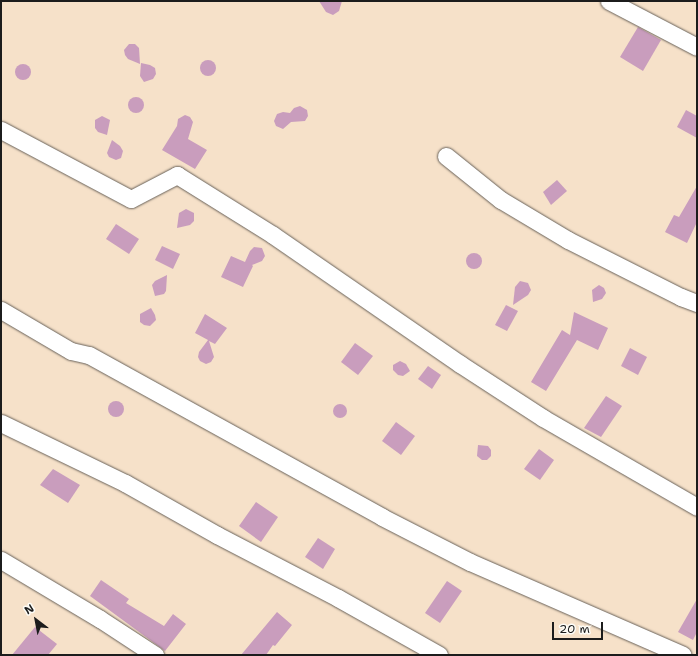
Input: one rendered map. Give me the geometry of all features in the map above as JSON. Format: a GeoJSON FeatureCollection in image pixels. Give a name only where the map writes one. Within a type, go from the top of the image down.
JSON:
{"type":"FeatureCollection","features":[{"type":"Feature","properties":{"kind":"street"},"geometry":{"type":"LineString","coordinates":[[609,1],[697,47]]}},
{"type":"Feature","properties":{"kind":"street"},"geometry":{"type":"LineString","coordinates":[[1,130],[131,199],[177,175],[273,235],[460,364],[543,418],[697,507]]}},
{"type":"Feature","properties":{"kind":"street"},"geometry":{"type":"LineString","coordinates":[[446,156],[501,200],[568,240],[681,297],[697,303]]}},
{"type":"Feature","properties":{"kind":"street"},"geometry":{"type":"LineString","coordinates":[[1,310],[71,351],[89,355],[382,517],[464,558],[683,655]]}},
{"type":"Feature","properties":{"kind":"street"},"geometry":{"type":"LineString","coordinates":[[1,423],[125,483],[217,536],[338,598],[439,655]]}},
{"type":"Feature","properties":{"kind":"street"},"geometry":{"type":"LineString","coordinates":[[1,560],[100,619],[155,655]]}},
{"type":"Feature","properties":{"kind":"building"},"geometry":{"type":"Polygon","coordinates":[[[319,1],[342,1],[339,11],[333,15],[326,12],[319,1]]]}},
{"type":"Feature","properties":{"kind":"building"},"geometry":{"type":"Polygon","coordinates":[[[638,27],[661,40],[643,71],[620,57],[638,27]]]}},
{"type":"Feature","properties":{"kind":"building"},"geometry":{"type":"Polygon","coordinates":[[[129,44],[135,44],[139,48],[140,64],[128,59],[125,55],[124,50],[129,44]]]}},
{"type":"Feature","properties":{"kind":"building"},"geometry":{"type":"Polygon","coordinates":[[[208,60],[214,62],[216,68],[214,74],[208,76],[202,74],[200,68],[202,62],[208,60]]]}},
{"type":"Feature","properties":{"kind":"building"},"geometry":{"type":"Polygon","coordinates":[[[141,63],[155,68],[156,74],[153,79],[144,82],[140,76],[141,63]]]}},
{"type":"Feature","properties":{"kind":"building"},"geometry":{"type":"Polygon","coordinates":[[[23,64],[29,66],[31,72],[29,78],[23,80],[17,78],[15,72],[17,66],[23,64]]]}},
{"type":"Feature","properties":{"kind":"building"},"geometry":{"type":"Polygon","coordinates":[[[133,97],[139,97],[144,102],[142,111],[139,113],[133,113],[128,108],[128,102],[133,97]]]}},
{"type":"Feature","properties":{"kind":"building"},"geometry":{"type":"Polygon","coordinates":[[[300,106],[307,110],[308,116],[305,121],[291,122],[283,129],[276,126],[274,121],[277,114],[283,112],[290,113],[294,108],[300,106]]]}},
{"type":"Feature","properties":{"kind":"building"},"geometry":{"type":"Polygon","coordinates":[[[686,110],[697,116],[697,138],[677,127],[686,110]]]}},
{"type":"Feature","properties":{"kind":"building"},"geometry":{"type":"Polygon","coordinates":[[[185,115],[190,117],[193,122],[188,139],[207,150],[195,169],[162,150],[177,126],[178,119],[185,115]]]}},
{"type":"Feature","properties":{"kind":"building"},"geometry":{"type":"Polygon","coordinates":[[[102,116],[110,120],[107,135],[98,132],[95,128],[95,120],[102,116]]]}},
{"type":"Feature","properties":{"kind":"building"},"geometry":{"type":"Polygon","coordinates":[[[112,140],[120,146],[123,151],[121,158],[116,160],[109,157],[107,153],[112,140]]]}},
{"type":"Feature","properties":{"kind":"building"},"geometry":{"type":"Polygon","coordinates":[[[557,180],[567,191],[551,205],[543,192],[557,180]]]}},
{"type":"Feature","properties":{"kind":"building"},"geometry":{"type":"Polygon","coordinates":[[[697,186],[697,222],[687,243],[665,232],[674,215],[679,217],[697,186]]]}},
{"type":"Feature","properties":{"kind":"building"},"geometry":{"type":"Polygon","coordinates":[[[186,209],[194,213],[194,221],[190,225],[177,228],[179,213],[186,209]]]}},
{"type":"Feature","properties":{"kind":"building"},"geometry":{"type":"Polygon","coordinates":[[[116,224],[139,239],[129,254],[106,239],[116,224]]]}},
{"type":"Feature","properties":{"kind":"building"},"geometry":{"type":"Polygon","coordinates":[[[162,246],[180,254],[173,269],[155,260],[162,246]]]}},
{"type":"Feature","properties":{"kind":"building"},"geometry":{"type":"Polygon","coordinates":[[[254,247],[262,248],[265,256],[262,261],[252,265],[253,266],[243,287],[221,277],[231,256],[245,262],[250,251],[254,247]]]}},
{"type":"Feature","properties":{"kind":"building"},"geometry":{"type":"Polygon","coordinates":[[[474,253],[480,255],[482,261],[480,267],[474,269],[468,267],[466,261],[468,255],[474,253]]]}},
{"type":"Feature","properties":{"kind":"building"},"geometry":{"type":"Polygon","coordinates":[[[167,275],[166,291],[164,294],[155,296],[152,285],[155,281],[167,275]]]}},
{"type":"Feature","properties":{"kind":"building"},"geometry":{"type":"Polygon","coordinates":[[[520,281],[528,283],[531,290],[528,295],[513,305],[515,287],[520,281]]]}},
{"type":"Feature","properties":{"kind":"building"},"geometry":{"type":"Polygon","coordinates":[[[599,285],[604,288],[606,293],[602,299],[593,302],[592,290],[599,285]]]}},
{"type":"Feature","properties":{"kind":"building"},"geometry":{"type":"Polygon","coordinates":[[[506,305],[518,311],[507,331],[495,325],[506,305]]]}},
{"type":"Feature","properties":{"kind":"building"},"geometry":{"type":"Polygon","coordinates":[[[151,308],[156,320],[150,326],[144,325],[140,322],[140,314],[151,308]]]}},
{"type":"Feature","properties":{"kind":"building"},"geometry":{"type":"Polygon","coordinates":[[[574,312],[608,328],[598,350],[577,340],[546,391],[531,382],[562,330],[570,335],[574,312]]]}},
{"type":"Feature","properties":{"kind":"building"},"geometry":{"type":"Polygon","coordinates":[[[205,314],[227,328],[215,344],[209,341],[214,357],[211,362],[206,364],[200,361],[198,357],[199,352],[208,340],[195,333],[205,314]]]}},
{"type":"Feature","properties":{"kind":"building"},"geometry":{"type":"Polygon","coordinates":[[[355,343],[373,356],[358,375],[341,362],[355,343]]]}},
{"type":"Feature","properties":{"kind":"building"},"geometry":{"type":"Polygon","coordinates":[[[630,348],[647,357],[638,375],[621,366],[630,348]]]}},
{"type":"Feature","properties":{"kind":"building"},"geometry":{"type":"Polygon","coordinates":[[[400,361],[406,364],[410,371],[403,376],[398,375],[393,370],[393,365],[400,361]]]}},
{"type":"Feature","properties":{"kind":"building"},"geometry":{"type":"Polygon","coordinates":[[[428,366],[441,375],[432,389],[418,379],[428,366]]]}},
{"type":"Feature","properties":{"kind":"building"},"geometry":{"type":"Polygon","coordinates":[[[606,396],[622,406],[601,437],[584,428],[606,396]]]}},
{"type":"Feature","properties":{"kind":"building"},"geometry":{"type":"Polygon","coordinates":[[[116,401],[122,403],[124,409],[122,415],[116,417],[110,415],[108,409],[110,403],[116,401]]]}},
{"type":"Feature","properties":{"kind":"building"},"geometry":{"type":"Polygon","coordinates":[[[340,404],[345,406],[347,411],[345,416],[340,418],[335,416],[333,411],[335,406],[340,404]]]}},
{"type":"Feature","properties":{"kind":"building"},"geometry":{"type":"Polygon","coordinates":[[[396,422],[415,436],[401,455],[382,441],[396,422]]]}},
{"type":"Feature","properties":{"kind":"building"},"geometry":{"type":"Polygon","coordinates":[[[478,445],[488,446],[491,450],[491,456],[487,460],[482,460],[477,456],[478,445]]]}},
{"type":"Feature","properties":{"kind":"building"},"geometry":{"type":"Polygon","coordinates":[[[539,449],[554,460],[540,480],[524,469],[539,449]]]}},
{"type":"Feature","properties":{"kind":"building"},"geometry":{"type":"Polygon","coordinates":[[[53,469],[80,485],[68,503],[40,485],[53,469]]]}},
{"type":"Feature","properties":{"kind":"building"},"geometry":{"type":"Polygon","coordinates":[[[256,502],[278,517],[261,542],[239,526],[256,502]]]}},
{"type":"Feature","properties":{"kind":"building"},"geometry":{"type":"Polygon","coordinates":[[[318,538],[335,549],[323,569],[305,557],[318,538]]]}},
{"type":"Feature","properties":{"kind":"building"},"geometry":{"type":"Polygon","coordinates":[[[101,580],[129,599],[126,603],[164,626],[173,614],[186,624],[165,651],[90,596],[101,580]]]}},
{"type":"Feature","properties":{"kind":"building"},"geometry":{"type":"Polygon","coordinates":[[[447,581],[462,591],[440,623],[425,613],[447,581]]]}},
{"type":"Feature","properties":{"kind":"building"},"geometry":{"type":"Polygon","coordinates":[[[697,599],[697,632],[693,640],[678,632],[697,599]]]}},
{"type":"Feature","properties":{"kind":"building"},"geometry":{"type":"Polygon","coordinates":[[[277,612],[292,625],[275,646],[273,645],[266,655],[241,655],[277,612]]]}},
{"type":"Feature","properties":{"kind":"building"},"geometry":{"type":"Polygon","coordinates":[[[35,627],[57,644],[48,655],[12,655],[35,627]]]}}]}
